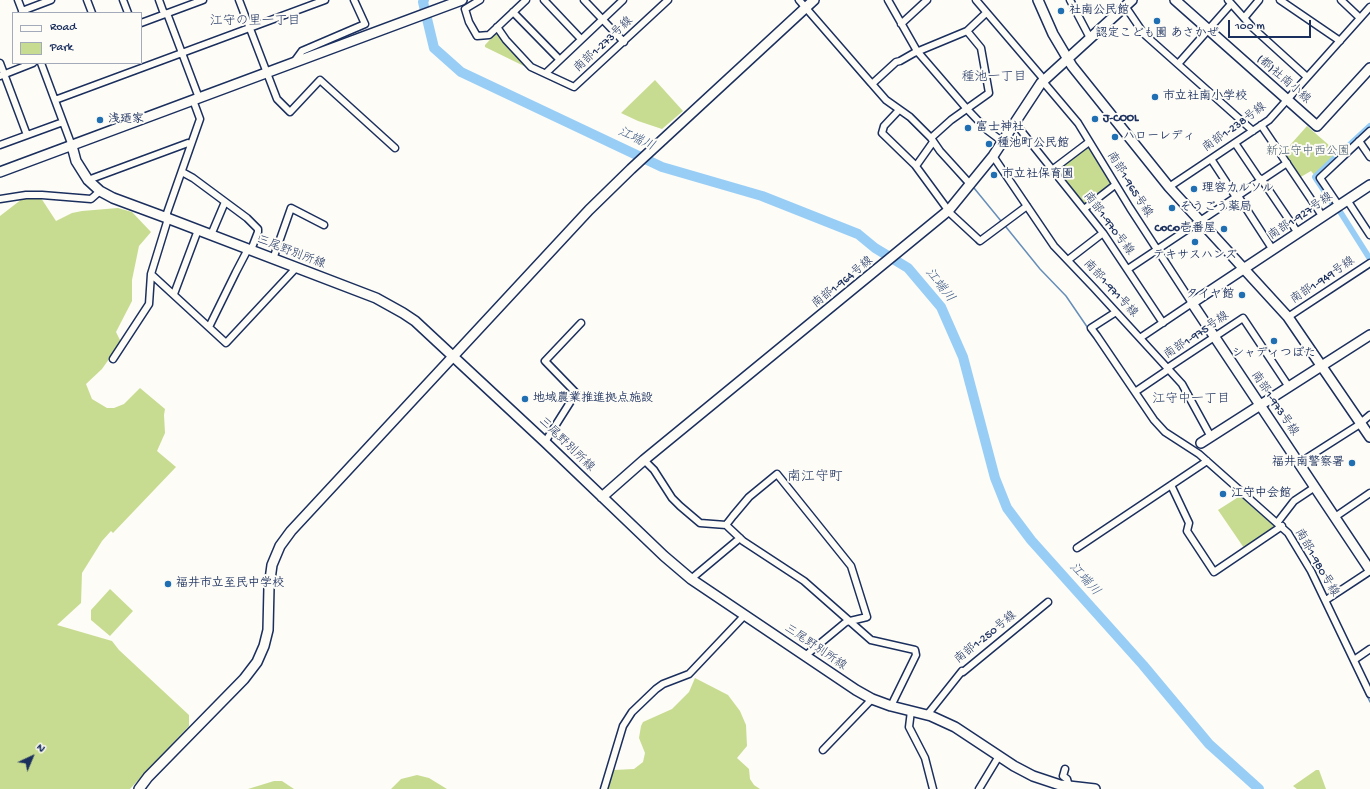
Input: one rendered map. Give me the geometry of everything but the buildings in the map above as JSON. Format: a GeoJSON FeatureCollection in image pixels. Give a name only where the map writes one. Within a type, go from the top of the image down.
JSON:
{"type":"FeatureCollection","features":[{"type":"Feature","properties":{"kind":"street"},"geometry":{"type":"LineString","coordinates":[[18,0],[22,12],[51,0]]}},
{"type":"Feature","properties":{"kind":"street"},"geometry":{"type":"LineString","coordinates":[[87,0],[92,12]]}},
{"type":"Feature","properties":{"kind":"street"},"geometry":{"type":"LineString","coordinates":[[123,0],[128,12]]}},
{"type":"Feature","properties":{"kind":"street"},"geometry":{"type":"LineString","coordinates":[[113,359],[149,304],[151,274],[167,222],[167,213],[200,119],[196,99],[181,53],[168,16],[163,11],[159,0]]}},
{"type":"Feature","properties":{"kind":"street"},"geometry":{"type":"LineString","coordinates":[[142,23],[201,0]]}},
{"type":"Feature","properties":{"kind":"street"},"geometry":{"type":"LineString","coordinates":[[239,0],[277,99],[290,112],[320,80],[395,148]]}},
{"type":"Feature","properties":{"kind":"street"},"geometry":{"type":"LineString","coordinates":[[55,100],[325,0]]}},
{"type":"Feature","properties":{"kind":"street"},"geometry":{"type":"LineString","coordinates":[[293,63],[302,51],[366,24],[354,0]]}},
{"type":"Feature","properties":{"kind":"street"},"geometry":{"type":"LineString","coordinates":[[0,172],[377,32],[460,4],[480,0]]}},
{"type":"Feature","properties":{"kind":"street"},"geometry":{"type":"LineString","coordinates":[[460,4],[476,36],[489,35],[526,0]]}},
{"type":"Feature","properties":{"kind":"street"},"geometry":{"type":"LineString","coordinates":[[544,0],[581,39]]}},
{"type":"Feature","properties":{"kind":"street"},"geometry":{"type":"LineString","coordinates":[[584,0],[624,42]]}},
{"type":"Feature","properties":{"kind":"street"},"geometry":{"type":"LineString","coordinates":[[546,73],[559,59],[624,0]]}},
{"type":"Feature","properties":{"kind":"street","name":"南部1-273号線"},"geometry":{"type":"LineString","coordinates":[[497,27],[506,40],[531,67],[574,87],[668,0]]}},
{"type":"Feature","properties":{"kind":"street"},"geometry":{"type":"LineString","coordinates":[[799,0],[886,100],[910,117],[970,184]]}},
{"type":"Feature","properties":{"kind":"street"},"geometry":{"type":"LineString","coordinates":[[139,789],[148,777],[244,679],[257,662],[264,646],[268,630],[270,572],[274,558],[284,539],[584,216],[735,68],[814,0]]}},
{"type":"Feature","properties":{"kind":"street"},"geometry":{"type":"LineString","coordinates":[[888,0],[917,51],[966,109],[1003,142]]}},
{"type":"Feature","properties":{"kind":"street"},"geometry":{"type":"LineString","coordinates":[[901,24],[927,0]]}},
{"type":"Feature","properties":{"kind":"street","name":"南部1-965号線"},"geometry":{"type":"LineString","coordinates":[[976,0],[1041,76],[1045,84],[1078,123],[1115,185],[1192,303]]}},
{"type":"Feature","properties":{"kind":"street"},"geometry":{"type":"LineString","coordinates":[[1038,0],[1053,34],[1067,58],[1115,121],[1169,187],[1201,220],[1288,317],[1323,366],[1370,437]]}},
{"type":"Feature","properties":{"kind":"street"},"geometry":{"type":"LineString","coordinates":[[1070,0],[1090,38]]}},
{"type":"Feature","properties":{"kind":"street","name":"(都)社南小線"},"geometry":{"type":"LineString","coordinates":[[1175,0],[1317,126],[1370,68]]}},
{"type":"Feature","properties":{"kind":"street"},"geometry":{"type":"LineString","coordinates":[[1244,18],[1260,0]]}},
{"type":"Feature","properties":{"kind":"street"},"geometry":{"type":"LineString","coordinates":[[1280,0],[1340,41]]}},
{"type":"Feature","properties":{"kind":"street"},"geometry":{"type":"LineString","coordinates":[[1341,0],[1360,18]]}},
{"type":"Feature","properties":{"kind":"street"},"geometry":{"type":"LineString","coordinates":[[1067,58],[1129,2],[1144,34],[1253,131]]}},
{"type":"Feature","properties":{"kind":"street"},"geometry":{"type":"LineString","coordinates":[[1178,64],[1230,2],[1253,28],[1308,77]]}},
{"type":"Feature","properties":{"kind":"street","name":"南部1-238号線"},"geometry":{"type":"LineString","coordinates":[[1169,187],[1269,120],[1370,7]]}},
{"type":"Feature","properties":{"kind":"street"},"geometry":{"type":"LineString","coordinates":[[513,12],[559,59]]}},
{"type":"Feature","properties":{"kind":"street"},"geometry":{"type":"LineString","coordinates":[[872,84],[896,62],[917,51],[967,31],[986,13]]}},
{"type":"Feature","properties":{"kind":"street"},"geometry":{"type":"LineString","coordinates":[[916,166],[938,130],[989,93],[981,48],[967,31]]}},
{"type":"Feature","properties":{"kind":"street","name":"南部1-964号線"},"geometry":{"type":"LineString","coordinates":[[602,497],[644,460],[910,244],[949,210],[993,156],[1043,80],[1067,58]]}},
{"type":"Feature","properties":{"kind":"street"},"geometry":{"type":"LineString","coordinates":[[0,63],[2,75],[28,135]]}},
{"type":"Feature","properties":{"kind":"street"},"geometry":{"type":"LineString","coordinates":[[2,75],[30,64]]}},
{"type":"Feature","properties":{"kind":"street"},"geometry":{"type":"LineString","coordinates":[[41,64],[72,146]]}},
{"type":"Feature","properties":{"kind":"street"},"geometry":{"type":"LineString","coordinates":[[899,110],[884,126],[882,133],[916,166],[951,214],[980,241],[1027,206]]}},
{"type":"Feature","properties":{"kind":"street"},"geometry":{"type":"LineString","coordinates":[[0,145],[63,122]]}},
{"type":"Feature","properties":{"kind":"street","name":"南部1-970号線"},"geometry":{"type":"LineString","coordinates":[[1015,123],[1103,233],[1163,323]]}},
{"type":"Feature","properties":{"kind":"street"},"geometry":{"type":"LineString","coordinates":[[1261,125],[1323,217]]}},
{"type":"Feature","properties":{"kind":"street"},"geometry":{"type":"LineString","coordinates":[[1339,206],[1320,178],[1370,131]]}},
{"type":"Feature","properties":{"kind":"street"},"geometry":{"type":"LineString","coordinates":[[1359,141],[1370,157]]}},
{"type":"Feature","properties":{"kind":"street"},"geometry":{"type":"LineString","coordinates":[[1052,170],[1089,142]]}},
{"type":"Feature","properties":{"kind":"street"},"geometry":{"type":"LineString","coordinates":[[88,180],[188,143],[191,144]]}},
{"type":"Feature","properties":{"kind":"street"},"geometry":{"type":"LineString","coordinates":[[1234,143],[1258,177],[1262,180],[1298,233]]}},
{"type":"Feature","properties":{"kind":"street","name":"三尾野別所線"},"geometry":{"type":"LineString","coordinates":[[72,146],[76,161],[88,180],[100,191],[120,202],[167,218],[364,294],[392,306],[415,321],[664,556],[691,579],[856,690],[872,699],[891,706],[927,715],[955,727],[1024,772],[1053,783],[1090,789]]}},
{"type":"Feature","properties":{"kind":"street","name":"南部1-971号線"},"geometry":{"type":"LineString","coordinates":[[993,156],[1054,246],[1182,384],[1211,437]]}},
{"type":"Feature","properties":{"kind":"street"},"geometry":{"type":"LineString","coordinates":[[1211,159],[1234,194],[1238,196],[1273,250]]}},
{"type":"Feature","properties":{"kind":"street"},"geometry":{"type":"LineString","coordinates":[[1128,269],[1287,164]]}},
{"type":"Feature","properties":{"kind":"street"},"geometry":{"type":"LineString","coordinates":[[182,172],[193,178],[247,218],[258,229],[250,250],[236,272],[209,327]]}},
{"type":"Feature","properties":{"kind":"street"},"geometry":{"type":"LineString","coordinates":[[1084,209],[1115,185]]}},
{"type":"Feature","properties":{"kind":"street","name":"南部1-927号線"},"geometry":{"type":"LineString","coordinates":[[1245,269],[1370,185]]}},
{"type":"Feature","properties":{"kind":"street"},"geometry":{"type":"LineString","coordinates":[[0,199],[26,195],[42,195],[91,199],[100,191]]}},
{"type":"Feature","properties":{"kind":"street"},"geometry":{"type":"LineString","coordinates":[[1347,200],[1370,235]]}},
{"type":"Feature","properties":{"kind":"street"},"geometry":{"type":"LineString","coordinates":[[211,235],[225,202]]}},
{"type":"Feature","properties":{"kind":"street"},"geometry":{"type":"LineString","coordinates":[[273,259],[291,208],[324,225]]}},
{"type":"Feature","properties":{"kind":"street"},"geometry":{"type":"LineString","coordinates":[[174,294],[198,230]]}},
{"type":"Feature","properties":{"kind":"street"},"geometry":{"type":"LineString","coordinates":[[1068,260],[1103,233]]}},
{"type":"Feature","properties":{"kind":"street","name":"南部1-949号線"},"geometry":{"type":"LineString","coordinates":[[1288,317],[1370,263]]}},
{"type":"Feature","properties":{"kind":"street"},"geometry":{"type":"LineString","coordinates":[[151,274],[226,343],[296,268]]}},
{"type":"Feature","properties":{"kind":"street"},"geometry":{"type":"LineString","coordinates":[[1140,338],[1245,269]]}},
{"type":"Feature","properties":{"kind":"street","name":"南部1-973号線"},"geometry":{"type":"LineString","coordinates":[[1192,303],[1370,570]]}},
{"type":"Feature","properties":{"kind":"street","name":"南部1-980号線"},"geometry":{"type":"LineString","coordinates":[[1116,312],[1091,328],[1154,420],[1165,432],[1192,448],[1280,524],[1288,533],[1311,571],[1326,600],[1370,694]]}},
{"type":"Feature","properties":{"kind":"street","name":"南部1-975号線"},"geometry":{"type":"LineString","coordinates":[[1135,392],[1243,318],[1289,387]]}},
{"type":"Feature","properties":{"kind":"street"},"geometry":{"type":"LineString","coordinates":[[544,442],[576,393],[546,361],[581,323]]}},
{"type":"Feature","properties":{"kind":"street"},"geometry":{"type":"LineString","coordinates":[[1192,448],[1370,335]]}},
{"type":"Feature","properties":{"kind":"street"},"geometry":{"type":"LineString","coordinates":[[1299,463],[1370,415]]}},
{"type":"Feature","properties":{"kind":"street"},"geometry":{"type":"LineString","coordinates":[[644,460],[654,470],[672,498],[700,523],[726,525],[740,538],[804,580],[871,640],[915,650],[916,655],[891,706]]}},
{"type":"Feature","properties":{"kind":"street"},"geometry":{"type":"LineString","coordinates":[[1077,548],[1207,461]]}},
{"type":"Feature","properties":{"kind":"street"},"geometry":{"type":"LineString","coordinates":[[726,525],[749,497],[777,474],[851,566],[867,617],[848,621],[805,656]]}},
{"type":"Feature","properties":{"kind":"street"},"geometry":{"type":"LineString","coordinates":[[1171,485],[1189,523],[1187,531],[1214,572],[1280,524],[1294,501],[1315,487]]}},
{"type":"Feature","properties":{"kind":"street"},"geometry":{"type":"LineString","coordinates":[[1335,517],[1370,493]]}},
{"type":"Feature","properties":{"kind":"street"},"geometry":{"type":"LineString","coordinates":[[691,579],[740,538]]}},
{"type":"Feature","properties":{"kind":"street"},"geometry":{"type":"LineString","coordinates":[[1326,600],[1370,570]]}},
{"type":"Feature","properties":{"kind":"street","name":"南部1-250号線"},"geometry":{"type":"LineString","coordinates":[[927,715],[962,671],[963,672],[1048,602]]}},
{"type":"Feature","properties":{"kind":"street"},"geometry":{"type":"LineString","coordinates":[[604,789],[623,726],[632,712],[663,684],[689,674],[744,616]]}},
{"type":"Feature","properties":{"kind":"street"},"geometry":{"type":"LineString","coordinates":[[1354,660],[1370,649]]}},
{"type":"Feature","properties":{"kind":"street"},"geometry":{"type":"LineString","coordinates":[[823,750],[872,699]]}},
{"type":"Feature","properties":{"kind":"street"},"geometry":{"type":"LineString","coordinates":[[911,711],[909,728],[925,758],[933,789]]}},
{"type":"Feature","properties":{"kind":"street"},"geometry":{"type":"LineString","coordinates":[[979,789],[999,756]]}},
{"type":"Feature","properties":{"kind":"street"},"geometry":{"type":"LineString","coordinates":[[1053,783],[1064,771],[1063,776],[1067,779],[1069,786]]}},
{"type":"Feature","properties":{"kind":"green space"},"geometry":{"type":"Polygon","coordinates":[[[498,31],[530,69],[485,47],[485,45],[498,31]]]}},
{"type":"Feature","properties":{"kind":"green space"},"geometry":{"type":"Polygon","coordinates":[[[655,80],[683,111],[662,129],[638,121],[621,113],[655,80]]]}},
{"type":"Feature","properties":{"kind":"green space","name":"新江守中西公園"},"geometry":{"type":"Polygon","coordinates":[[[1307,126],[1338,153],[1315,176],[1311,171],[1299,178],[1283,153],[1307,126]]]}},
{"type":"Feature","properties":{"kind":"green space"},"geometry":{"type":"Polygon","coordinates":[[[1087,147],[1090,147],[1111,183],[1110,186],[1086,204],[1083,204],[1057,172],[1057,169],[1087,147]]]}},
{"type":"Feature","properties":{"kind":"green space"},"geometry":{"type":"Polygon","coordinates":[[[41,198],[56,221],[72,213],[118,208],[132,212],[151,232],[139,246],[132,280],[132,301],[116,332],[121,342],[102,369],[86,384],[92,399],[107,408],[114,408],[124,404],[140,388],[165,409],[165,433],[157,451],[176,467],[113,533],[111,531],[102,541],[82,573],[81,603],[57,625],[112,641],[119,650],[189,715],[189,726],[130,789],[0,789],[0,216],[22,199],[41,198]]]}},
{"type":"Feature","properties":{"kind":"green space"},"geometry":{"type":"Polygon","coordinates":[[[1240,496],[1273,525],[1273,529],[1244,548],[1218,510],[1240,496]]]}},
{"type":"Feature","properties":{"kind":"green space"},"geometry":{"type":"Polygon","coordinates":[[[110,589],[133,611],[110,636],[91,620],[91,610],[110,589]]]}},
{"type":"Feature","properties":{"kind":"green space"},"geometry":{"type":"Polygon","coordinates":[[[695,678],[728,695],[740,711],[746,725],[747,746],[737,758],[749,769],[750,779],[754,785],[760,789],[607,789],[614,770],[634,769],[643,762],[645,753],[639,738],[643,722],[672,709],[689,692],[695,678]]]}},
{"type":"Feature","properties":{"kind":"green space"},"geometry":{"type":"Polygon","coordinates":[[[1316,770],[1319,770],[1326,789],[1297,789],[1293,786],[1316,770]]]}},
{"type":"Feature","properties":{"kind":"green space"},"geometry":{"type":"Polygon","coordinates":[[[417,775],[429,778],[447,789],[391,789],[401,779],[417,775]]]}},
{"type":"Feature","properties":{"kind":"green space"},"geometry":{"type":"Polygon","coordinates":[[[274,781],[282,781],[294,789],[248,789],[274,781]]]}},
{"type":"Feature","properties":{"kind":"waterway","name":"江端川"},"geometry":{"type":"LineString","coordinates":[[424,0],[423,2],[434,48],[461,72],[662,167],[762,196],[858,234],[875,248],[908,268],[941,307],[963,357],[995,478],[1007,508],[1031,540],[1143,665],[1209,744],[1259,789]]}},
{"type":"Feature","properties":{"kind":"waterway"},"geometry":{"type":"LineString","coordinates":[[795,0],[799,5]]}},
{"type":"Feature","properties":{"kind":"waterway"},"geometry":{"type":"LineString","coordinates":[[806,13],[868,85]]}},
{"type":"Feature","properties":{"kind":"waterway"},"geometry":{"type":"LineString","coordinates":[[871,88],[879,97]]}},
{"type":"Feature","properties":{"kind":"waterway"},"geometry":{"type":"LineString","coordinates":[[883,101],[894,110]]}},
{"type":"Feature","properties":{"kind":"waterway"},"geometry":{"type":"LineString","coordinates":[[898,114],[901,114],[918,130]]}},
{"type":"Feature","properties":{"kind":"waterway"},"geometry":{"type":"LineString","coordinates":[[1343,151],[1370,126]]}},
{"type":"Feature","properties":{"kind":"waterway"},"geometry":{"type":"LineString","coordinates":[[1333,204],[1315,177],[1339,154]]}},
{"type":"Feature","properties":{"kind":"waterway"},"geometry":{"type":"LineString","coordinates":[[948,164],[963,182]]}},
{"type":"Feature","properties":{"kind":"waterway"},"geometry":{"type":"LineString","coordinates":[[974,188],[1001,221]]}},
{"type":"Feature","properties":{"kind":"waterway"},"geometry":{"type":"LineString","coordinates":[[1339,210],[1370,259]]}},
{"type":"Feature","properties":{"kind":"waterway"},"geometry":{"type":"LineString","coordinates":[[1006,227],[1040,269],[1066,296],[1150,419]]}},
{"type":"Feature","properties":{"kind":"waterway"},"geometry":{"type":"LineString","coordinates":[[1152,422],[1163,434]]}},
{"type":"Feature","properties":{"kind":"waterway"},"geometry":{"type":"LineString","coordinates":[[1207,466],[1242,496]]}},
{"type":"Feature","properties":{"kind":"waterway"},"geometry":{"type":"LineString","coordinates":[[1330,617],[1370,702]]}},
{"type":"Feature","properties":{"kind":"place","name":"社南公民館"},"geometry":{"type":"Point","coordinates":[1061,11]}},
{"type":"Feature","properties":{"kind":"place","name":"認定こども園 あさかぜ"},"geometry":{"type":"Point","coordinates":[1157,21]}},
{"type":"Feature","properties":{"kind":"place","name":"市立社南小学校"},"geometry":{"type":"Point","coordinates":[1155,97]}},
{"type":"Feature","properties":{"kind":"place","name":"J-COOL"},"geometry":{"type":"Point","coordinates":[1095,119]}},
{"type":"Feature","properties":{"kind":"place","name":"浅廼家"},"geometry":{"type":"Point","coordinates":[100,120]}},
{"type":"Feature","properties":{"kind":"place","name":"富士神社"},"geometry":{"type":"Point","coordinates":[968,128]}},
{"type":"Feature","properties":{"kind":"place","name":"ハローレディ"},"geometry":{"type":"Point","coordinates":[1115,137]}},
{"type":"Feature","properties":{"kind":"place","name":"種池町公民館"},"geometry":{"type":"Point","coordinates":[989,144]}},
{"type":"Feature","properties":{"kind":"place","name":"市立社保育園"},"geometry":{"type":"Point","coordinates":[994,175]}},
{"type":"Feature","properties":{"kind":"place","name":"理容カルソル"},"geometry":{"type":"Point","coordinates":[1194,189]}},
{"type":"Feature","properties":{"kind":"place","name":"そうごう薬局"},"geometry":{"type":"Point","coordinates":[1172,208]}},
{"type":"Feature","properties":{"kind":"place","name":"CoCo壱番屋"},"geometry":{"type":"Point","coordinates":[1224,229]}},
{"type":"Feature","properties":{"kind":"place","name":"テキサスハンズ"},"geometry":{"type":"Point","coordinates":[1195,242]}},
{"type":"Feature","properties":{"kind":"place","name":"タイヤ館"},"geometry":{"type":"Point","coordinates":[1242,295]}},
{"type":"Feature","properties":{"kind":"place","name":"シャディつぼた"},"geometry":{"type":"Point","coordinates":[1274,341]}},
{"type":"Feature","properties":{"kind":"place","name":"地域農業推進拠点施設"},"geometry":{"type":"Point","coordinates":[525,399]}},
{"type":"Feature","properties":{"kind":"place","name":"福井南警察署"},"geometry":{"type":"Point","coordinates":[1352,463]}},
{"type":"Feature","properties":{"kind":"place","name":"江守中会館"},"geometry":{"type":"Point","coordinates":[1223,494]}},
{"type":"Feature","properties":{"kind":"place","name":"福井市立至民中学校"},"geometry":{"type":"Point","coordinates":[168,584]}},
{"type":"Feature","properties":{"kind":"district","name":"江守の里一丁目"},"geometry":{"type":"Point","coordinates":[255,22]}},
{"type":"Feature","properties":{"kind":"district","name":"種池一丁目"},"geometry":{"type":"Point","coordinates":[994,78]}},
{"type":"Feature","properties":{"kind":"district","name":"江守中一丁目"},"geometry":{"type":"Point","coordinates":[1191,400]}},
{"type":"Feature","properties":{"kind":"district","name":"南江守町"},"geometry":{"type":"Point","coordinates":[815,478]}}]}
